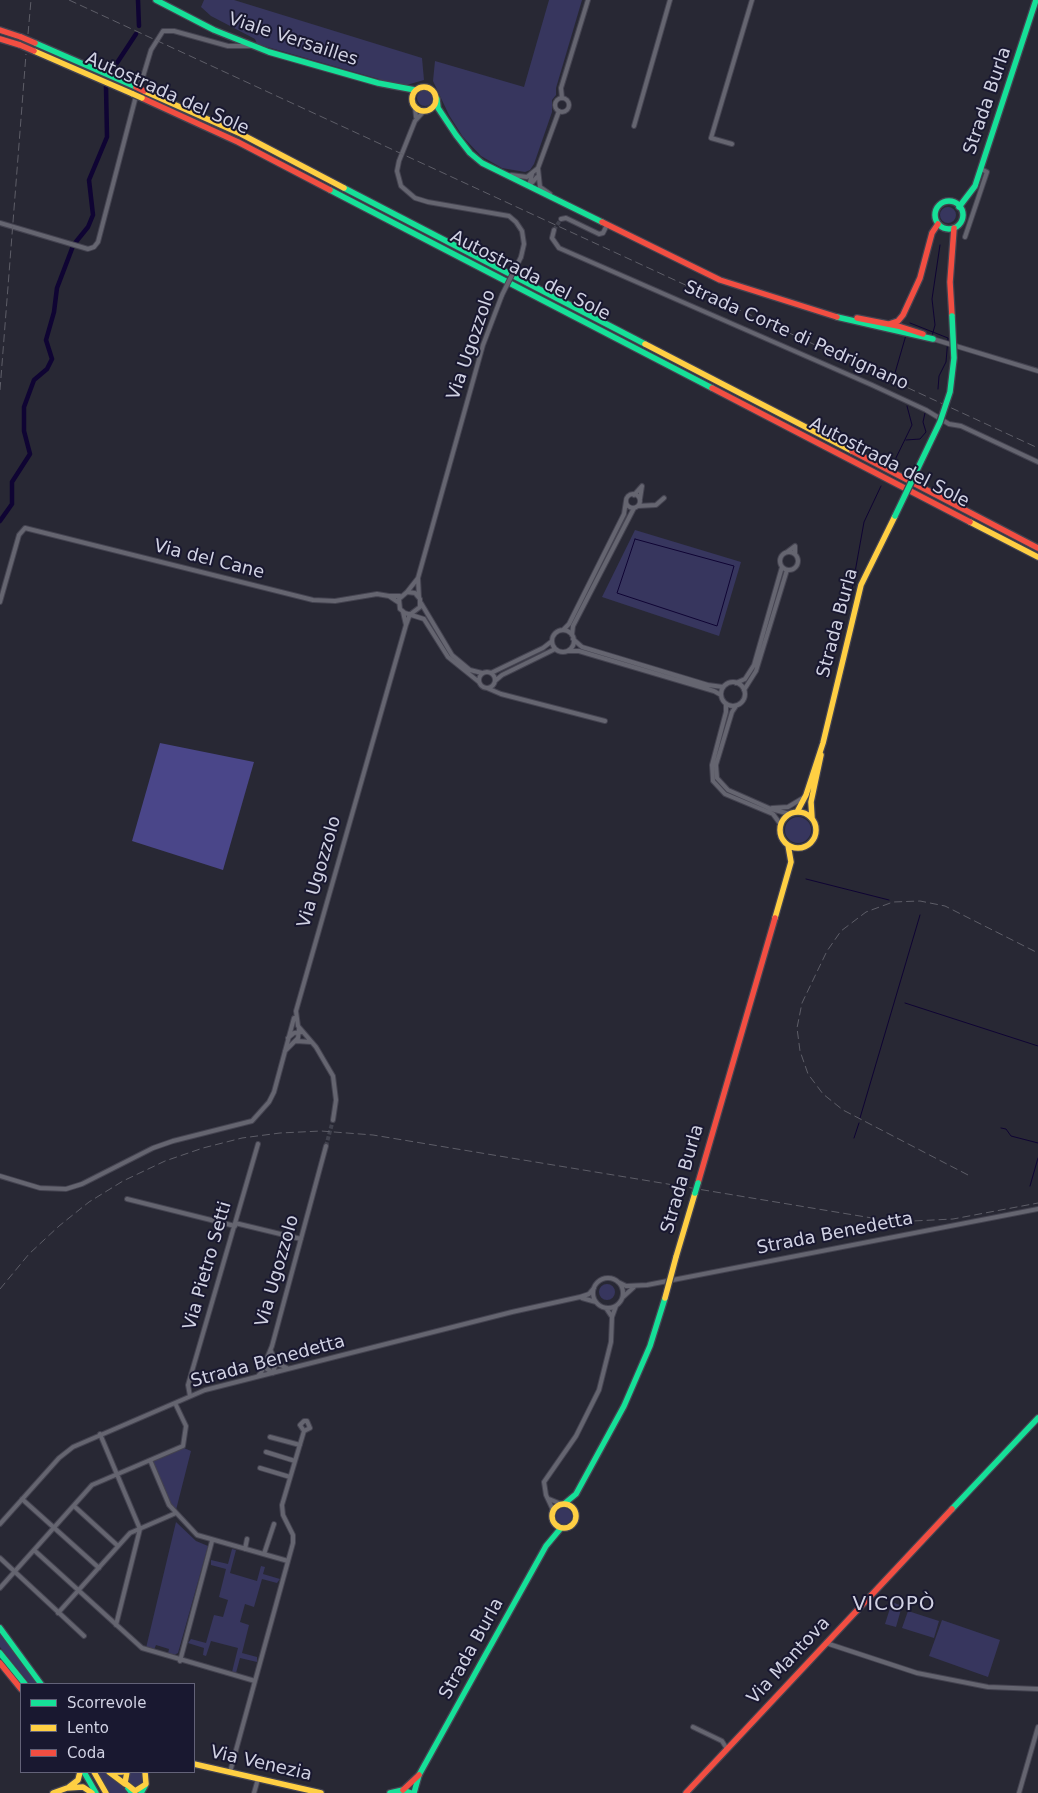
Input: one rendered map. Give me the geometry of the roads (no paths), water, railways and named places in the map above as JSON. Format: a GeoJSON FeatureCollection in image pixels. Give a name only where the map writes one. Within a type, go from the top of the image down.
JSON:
{"type":"FeatureCollection","features":[{"type":"Feature","properties":{"kind":"main road","name":"Viale Versailles"},"geometry":{"type":"LineString","coordinates":[[156,0],[214,30],[294,61],[397,88],[415,90]]}},
{"type":"Feature","properties":{"kind":"main road","name":"Strada Burla"},"geometry":{"type":"LineString","coordinates":[[403,1790],[413,1793],[419,1775],[552,1538],[561,1528],[568,1527],[574,1523],[576,1516],[574,1509],[576,1494],[633,1387],[650,1346],[791,862],[801,848],[812,842],[816,834],[816,824],[812,818],[811,802],[823,743],[861,585],[940,422],[950,392],[954,358],[950,282],[954,228],[962,219],[960,206],[975,186],[1036,0]]}},
{"type":"Feature","properties":{"kind":"main road","name":"Autostrada del Sole"},"geometry":{"type":"LineString","coordinates":[[0,30],[35,43],[241,134],[1038,548]]}},
{"type":"Feature","properties":{"kind":"main road","name":"Autostrada del Sole"},"geometry":{"type":"LineString","coordinates":[[0,39],[34,51],[238,142],[1038,557]]}},
{"type":"Feature","properties":{"kind":"main road"},"geometry":{"type":"LineString","coordinates":[[414,105],[412,96],[415,90],[422,86],[430,88],[435,93],[443,117],[470,153],[496,171],[720,280],[830,314],[860,322],[905,330],[933,339]]}},
{"type":"Feature","properties":{"kind":"main road"},"geometry":{"type":"LineString","coordinates":[[397,88],[408,96],[414,105],[443,117]]}},
{"type":"Feature","properties":{"kind":"main road"},"geometry":{"type":"LineString","coordinates":[[426,111],[434,106],[437,99]]}},
{"type":"Feature","properties":{"kind":"main road"},"geometry":{"type":"LineString","coordinates":[[954,228],[945,228],[938,224],[935,216],[939,205],[951,202],[960,206]]}},
{"type":"Feature","properties":{"kind":"main road"},"geometry":{"type":"LineString","coordinates":[[860,322],[892,327],[898,323],[920,278],[932,233],[938,224]]}},
{"type":"Feature","properties":{"kind":"main road"},"geometry":{"type":"LineString","coordinates":[[830,314],[889,324],[898,323]]}},
{"type":"Feature","properties":{"kind":"main road"},"geometry":{"type":"LineString","coordinates":[[903,315],[905,330]]}},
{"type":"Feature","properties":{"kind":"main road"},"geometry":{"type":"LineString","coordinates":[[898,323],[905,330]]}},
{"type":"Feature","properties":{"kind":"main road","name":"Strada Burla"},"geometry":{"type":"LineString","coordinates":[[797,812],[806,795],[823,743]]}},
{"type":"Feature","properties":{"kind":"main road"},"geometry":{"type":"LineString","coordinates":[[781,824],[790,814],[797,812],[812,818]]}},
{"type":"Feature","properties":{"kind":"main road","name":"Strada Burla"},"geometry":{"type":"LineString","coordinates":[[781,824],[781,836],[788,845],[791,862]]}},
{"type":"Feature","properties":{"kind":"main road"},"geometry":{"type":"LineString","coordinates":[[788,845],[801,848]]}},
{"type":"Feature","properties":{"kind":"main road","name":"Via Mantova"},"geometry":{"type":"LineString","coordinates":[[686,1793],[1038,1418]]}},
{"type":"Feature","properties":{"kind":"main road","name":"Strada Burla"},"geometry":{"type":"LineString","coordinates":[[552,1538],[553,1510],[576,1494]]}},
{"type":"Feature","properties":{"kind":"main road"},"geometry":{"type":"LineString","coordinates":[[562,1504],[574,1509]]}},
{"type":"Feature","properties":{"kind":"main road"},"geometry":{"type":"LineString","coordinates":[[553,1522],[561,1528]]}},
{"type":"Feature","properties":{"kind":"main road"},"geometry":{"type":"LineString","coordinates":[[0,1628],[40,1683]]}},
{"type":"Feature","properties":{"kind":"main road"},"geometry":{"type":"LineString","coordinates":[[0,1653],[24,1683]]}},
{"type":"Feature","properties":{"kind":"main road"},"geometry":{"type":"LineString","coordinates":[[0,1663],[20,1688]]}},
{"type":"Feature","properties":{"kind":"main road","name":"Via Venezia"},"geometry":{"type":"LineString","coordinates":[[195,1764],[321,1793]]}},
{"type":"Feature","properties":{"kind":"main road"},"geometry":{"type":"LineString","coordinates":[[68,1788],[77,1781],[80,1773]]}},
{"type":"Feature","properties":{"kind":"main road"},"geometry":{"type":"LineString","coordinates":[[84,1773],[94,1793]]}},
{"type":"Feature","properties":{"kind":"main road"},"geometry":{"type":"LineString","coordinates":[[93,1773],[102,1793]]}},
{"type":"Feature","properties":{"kind":"main road"},"geometry":{"type":"LineString","coordinates":[[94,1773],[106,1793]]}},
{"type":"Feature","properties":{"kind":"main road"},"geometry":{"type":"LineString","coordinates":[[110,1773],[129,1789],[137,1790],[145,1786]]}},
{"type":"Feature","properties":{"kind":"main road"},"geometry":{"type":"LineString","coordinates":[[127,1773],[124,1779],[129,1789]]}},
{"type":"Feature","properties":{"kind":"main road"},"geometry":{"type":"LineString","coordinates":[[141,1793],[148,1779],[147,1773]]}},
{"type":"Feature","properties":{"kind":"main road","name":"Strada Burla"},"geometry":{"type":"LineString","coordinates":[[403,1790],[419,1775]]}},
{"type":"Feature","properties":{"kind":"main road"},"geometry":{"type":"LineString","coordinates":[[52,1793],[68,1788],[83,1787],[94,1793]]}},
{"type":"Feature","properties":{"kind":"main road"},"geometry":{"type":"LineString","coordinates":[[390,1793],[403,1790]]}},
{"type":"Feature","properties":{"kind":"street"},"geometry":{"type":"LineString","coordinates":[[562,98],[560,88],[588,0]]}},
{"type":"Feature","properties":{"kind":"street"},"geometry":{"type":"LineString","coordinates":[[634,126],[670,0]]}},
{"type":"Feature","properties":{"kind":"street"},"geometry":{"type":"LineString","coordinates":[[732,144],[711,138],[752,0]]}},
{"type":"Feature","properties":{"kind":"street"},"geometry":{"type":"LineString","coordinates":[[0,223],[88,249],[98,242],[132,110],[145,78],[151,50],[160,34],[172,31],[228,46],[253,46]]}},
{"type":"Feature","properties":{"kind":"street"},"geometry":{"type":"LineString","coordinates":[[286,57],[294,61]]}},
{"type":"Feature","properties":{"kind":"street"},"geometry":{"type":"LineString","coordinates":[[560,202],[540,187],[538,168],[559,110],[556,103],[562,98]]}},
{"type":"Feature","properties":{"kind":"street"},"geometry":{"type":"LineString","coordinates":[[559,110],[566,111],[569,105],[567,100],[562,98]]}},
{"type":"Feature","properties":{"kind":"street","name":"Via Ugozzolo"},"geometry":{"type":"LineString","coordinates":[[301,1031],[295,1019],[296,1012],[314,941],[406,625],[411,613],[418,609],[420,602],[418,578],[483,345],[502,294],[521,257],[524,244],[522,231],[509,216],[422,200],[415,198],[401,186],[397,171],[415,121],[414,105]]}},
{"type":"Feature","properties":{"kind":"street","name":"Via Ugozzolo"},"geometry":{"type":"LineString","coordinates":[[415,121],[426,111]]}},
{"type":"Feature","properties":{"kind":"street"},"geometry":{"type":"LineString","coordinates":[[496,171],[520,177],[532,174],[538,168]]}},
{"type":"Feature","properties":{"kind":"street"},"geometry":{"type":"LineString","coordinates":[[965,237],[987,172],[981,169]]}},
{"type":"Feature","properties":{"kind":"street"},"geometry":{"type":"LineString","coordinates":[[529,186],[532,174]]}},
{"type":"Feature","properties":{"kind":"street"},"geometry":{"type":"LineString","coordinates":[[529,186],[538,176]]}},
{"type":"Feature","properties":{"kind":"street"},"geometry":{"type":"LineString","coordinates":[[561,219],[566,218],[599,234],[602,233],[607,225]]}},
{"type":"Feature","properties":{"kind":"street","name":"Strada Corte di Pedrignano"},"geometry":{"type":"LineString","coordinates":[[554,230],[552,238],[559,248],[846,373],[926,410],[949,424],[961,426],[1038,462]]}},
{"type":"Feature","properties":{"kind":"street"},"geometry":{"type":"LineString","coordinates":[[933,339],[1038,371]]}},
{"type":"Feature","properties":{"kind":"street"},"geometry":{"type":"LineString","coordinates":[[420,602],[453,656],[472,671],[492,673],[543,648],[552,641],[556,632],[562,630],[572,616],[625,512],[626,501],[642,486],[640,500],[573,626],[572,647],[568,651]]}},
{"type":"Feature","properties":{"kind":"street"},"geometry":{"type":"LineString","coordinates":[[634,495],[647,505]]}},
{"type":"Feature","properties":{"kind":"street"},"geometry":{"type":"LineString","coordinates":[[626,501],[629,507],[636,507],[659,504],[664,498]]}},
{"type":"Feature","properties":{"kind":"street","name":"Via del Cane"},"geometry":{"type":"LineString","coordinates":[[0,602],[19,534],[23,529],[313,600],[335,602],[377,594],[400,596]]}},
{"type":"Feature","properties":{"kind":"street"},"geometry":{"type":"LineString","coordinates":[[562,630],[582,647],[715,687],[736,683],[745,679],[754,665],[782,567],[780,557],[787,552],[795,554],[798,560],[797,566],[788,570],[756,671],[744,690],[744,699],[732,712],[716,765],[717,778],[728,790],[762,805],[790,814]]}},
{"type":"Feature","properties":{"kind":"street"},"geometry":{"type":"LineString","coordinates":[[782,567],[788,570]]}},
{"type":"Feature","properties":{"kind":"street","name":"Via Ugozzolo"},"geometry":{"type":"LineString","coordinates":[[400,596],[407,592],[418,578]]}},
{"type":"Feature","properties":{"kind":"street"},"geometry":{"type":"LineString","coordinates":[[407,592],[415,593],[419,597]]}},
{"type":"Feature","properties":{"kind":"street"},"geometry":{"type":"LineString","coordinates":[[389,596],[398,602],[400,596]]}},
{"type":"Feature","properties":{"kind":"street","name":"Via Ugozzolo"},"geometry":{"type":"LineString","coordinates":[[398,602],[406,625]]}},
{"type":"Feature","properties":{"kind":"street"},"geometry":{"type":"LineString","coordinates":[[403,612],[411,613],[427,621],[449,659],[487,688],[501,694],[606,721]]}},
{"type":"Feature","properties":{"kind":"street"},"geometry":{"type":"LineString","coordinates":[[552,641],[555,649],[561,652],[579,651],[714,691],[721,696],[726,704],[726,712],[712,765],[713,781],[725,794],[773,814],[781,824]]}},
{"type":"Feature","properties":{"kind":"street"},"geometry":{"type":"LineString","coordinates":[[487,688],[502,675],[555,649]]}},
{"type":"Feature","properties":{"kind":"street"},"geometry":{"type":"LineString","coordinates":[[479,682],[478,678],[482,672]]}},
{"type":"Feature","properties":{"kind":"street"},"geometry":{"type":"LineString","coordinates":[[492,673],[501,694]]}},
{"type":"Feature","properties":{"kind":"street"},"geometry":{"type":"LineString","coordinates":[[736,683],[744,690]]}},
{"type":"Feature","properties":{"kind":"street"},"geometry":{"type":"LineString","coordinates":[[721,696],[723,687]]}},
{"type":"Feature","properties":{"kind":"street"},"geometry":{"type":"LineString","coordinates":[[726,704],[736,706]]}},
{"type":"Feature","properties":{"kind":"street"},"geometry":{"type":"LineString","coordinates":[[762,805],[780,808],[788,807],[806,795]]}},
{"type":"Feature","properties":{"kind":"street"},"geometry":{"type":"LineString","coordinates":[[0,1176],[40,1188],[66,1189],[82,1184],[152,1148],[172,1141],[252,1121],[269,1102],[296,1012]]}},
{"type":"Feature","properties":{"kind":"street"},"geometry":{"type":"LineString","coordinates":[[287,1040],[293,1034],[301,1031]]}},
{"type":"Feature","properties":{"kind":"street"},"geometry":{"type":"LineString","coordinates":[[284,1053],[301,1031]]}},
{"type":"Feature","properties":{"kind":"street"},"geometry":{"type":"LineString","coordinates":[[301,1031],[313,1043],[333,1076],[336,1100],[333,1120]]}},
{"type":"Feature","properties":{"kind":"street"},"geometry":{"type":"LineString","coordinates":[[294,1042],[303,1040],[313,1043]]}},
{"type":"Feature","properties":{"kind":"street","name":"Via Pietro Setti"},"geometry":{"type":"LineString","coordinates":[[190,1396],[188,1385],[258,1144]]}},
{"type":"Feature","properties":{"kind":"street","name":"Via Ugozzolo"},"geometry":{"type":"LineString","coordinates":[[256,1378],[266,1363],[272,1346],[326,1146]]}},
{"type":"Feature","properties":{"kind":"street"},"geometry":{"type":"LineString","coordinates":[[126,1199],[301,1240]]}},
{"type":"Feature","properties":{"kind":"street","name":"Strada Benedetta"},"geometry":{"type":"LineString","coordinates":[[0,1524],[64,1454],[100,1434],[190,1396],[290,1368],[580,1297],[594,1288],[603,1279],[612,1278],[626,1286],[637,1286],[1038,1208]]}},
{"type":"Feature","properties":{"kind":"street"},"geometry":{"type":"LineString","coordinates":[[618,1282],[622,1289],[622,1297]]}},
{"type":"Feature","properties":{"kind":"street","name":"Strada Benedetta"},"geometry":{"type":"LineString","coordinates":[[549,1499],[545,1491],[544,1482],[576,1436],[599,1390],[611,1342],[612,1317],[616,1305],[628,1290],[637,1286]]}},
{"type":"Feature","properties":{"kind":"street"},"geometry":{"type":"LineString","coordinates":[[594,1288],[596,1302]]}},
{"type":"Feature","properties":{"kind":"street"},"geometry":{"type":"LineString","coordinates":[[580,1297],[596,1302],[606,1308],[612,1317]]}},
{"type":"Feature","properties":{"kind":"street"},"geometry":{"type":"LineString","coordinates":[[606,1308],[616,1305]]}},
{"type":"Feature","properties":{"kind":"street","name":"Via Ugozzolo"},"geometry":{"type":"LineString","coordinates":[[272,1346],[272,1356],[276,1363],[274,1373]]}},
{"type":"Feature","properties":{"kind":"street"},"geometry":{"type":"LineString","coordinates":[[266,1363],[268,1369],[274,1373]]}},
{"type":"Feature","properties":{"kind":"street"},"geometry":{"type":"LineString","coordinates":[[276,1363],[290,1368]]}},
{"type":"Feature","properties":{"kind":"street"},"geometry":{"type":"LineString","coordinates":[[0,1588],[92,1484],[183,1446],[186,1426],[175,1403]]}},
{"type":"Feature","properties":{"kind":"street"},"geometry":{"type":"LineString","coordinates":[[230,1772],[288,1561],[293,1535],[283,1516],[282,1505],[304,1430]]}},
{"type":"Feature","properties":{"kind":"street"},"geometry":{"type":"LineString","coordinates":[[100,1434],[140,1529],[116,1625]]}},
{"type":"Feature","properties":{"kind":"street"},"geometry":{"type":"LineString","coordinates":[[270,1436],[300,1445]]}},
{"type":"Feature","properties":{"kind":"street"},"geometry":{"type":"LineString","coordinates":[[266,1452],[295,1461]]}},
{"type":"Feature","properties":{"kind":"street"},"geometry":{"type":"LineString","coordinates":[[150,1460],[169,1505],[197,1535],[212,1541],[288,1561]]}},
{"type":"Feature","properties":{"kind":"street"},"geometry":{"type":"LineString","coordinates":[[260,1468],[290,1477]]}},
{"type":"Feature","properties":{"kind":"street"},"geometry":{"type":"LineString","coordinates":[[22,1499],[99,1568]]}},
{"type":"Feature","properties":{"kind":"street"},"geometry":{"type":"LineString","coordinates":[[549,1499],[562,1504]]}},
{"type":"Feature","properties":{"kind":"street"},"geometry":{"type":"LineString","coordinates":[[549,1499],[553,1510]]}},
{"type":"Feature","properties":{"kind":"street"},"geometry":{"type":"LineString","coordinates":[[74,1506],[118,1546]]}},
{"type":"Feature","properties":{"kind":"street"},"geometry":{"type":"LineString","coordinates":[[58,1613],[130,1533],[176,1513]]}},
{"type":"Feature","properties":{"kind":"street"},"geometry":{"type":"LineString","coordinates":[[264,1554],[274,1524]]}},
{"type":"Feature","properties":{"kind":"street"},"geometry":{"type":"LineString","coordinates":[[245,1549],[247,1539]]}},
{"type":"Feature","properties":{"kind":"street"},"geometry":{"type":"LineString","coordinates":[[180,1660],[212,1541]]}},
{"type":"Feature","properties":{"kind":"street"},"geometry":{"type":"LineString","coordinates":[[34,1550],[142,1648],[255,1681]]}},
{"type":"Feature","properties":{"kind":"street"},"geometry":{"type":"LineString","coordinates":[[0,1558],[84,1636]]}},
{"type":"Feature","properties":{"kind":"street"},"geometry":{"type":"LineString","coordinates":[[826,1643],[917,1673],[982,1686],[1038,1689]]}},
{"type":"Feature","properties":{"kind":"street"},"geometry":{"type":"LineString","coordinates":[[693,1727],[722,1741],[726,1749]]}},
{"type":"Feature","properties":{"kind":"street"},"geometry":{"type":"LineString","coordinates":[[1019,1793],[1038,1727]]}},
{"type":"Feature","properties":{"kind":"street"},"geometry":{"type":"LineString","coordinates":[[254,1793],[258,1779]]}},
{"type":"Feature","properties":{"kind":"waterway"},"geometry":{"type":"LineString","coordinates":[[138,0],[139,26]]}},
{"type":"Feature","properties":{"kind":"waterway"},"geometry":{"type":"LineString","coordinates":[[113,69],[136,34]]}},
{"type":"Feature","properties":{"kind":"waterway"},"geometry":{"type":"LineString","coordinates":[[75,243],[88,227],[93,215],[89,180],[107,137],[106,86]]}},
{"type":"Feature","properties":{"kind":"waterway"},"geometry":{"type":"LineString","coordinates":[[932,336],[935,325],[932,299],[940,245]]}},
{"type":"Feature","properties":{"kind":"waterway"},"geometry":{"type":"LineString","coordinates":[[0,521],[12,504],[12,482],[30,454],[24,431],[24,407],[34,380],[47,369],[52,359],[46,340],[54,312],[57,288],[73,246]]}},
{"type":"Feature","properties":{"kind":"waterway"},"geometry":{"type":"LineString","coordinates":[[910,323],[948,338],[946,362],[939,376],[938,389]]}},
{"type":"Feature","properties":{"kind":"waterway"},"geometry":{"type":"LineString","coordinates":[[895,373],[906,335]]}},
{"type":"Feature","properties":{"kind":"waterway"},"geometry":{"type":"LineString","coordinates":[[893,464],[912,425],[907,406]]}},
{"type":"Feature","properties":{"kind":"waterway"},"geometry":{"type":"LineString","coordinates":[[906,440],[920,439],[926,432],[923,422],[925,413]]}},
{"type":"Feature","properties":{"kind":"waterway"},"geometry":{"type":"LineString","coordinates":[[852,589],[864,522],[881,486]]}},
{"type":"Feature","properties":{"kind":"waterway"},"geometry":{"type":"LineString","coordinates":[[635,539],[734,566],[717,626],[617,593],[635,539]]}},
{"type":"Feature","properties":{"kind":"waterway"},"geometry":{"type":"LineString","coordinates":[[806,879],[889,900]]}},
{"type":"Feature","properties":{"kind":"waterway"},"geometry":{"type":"LineString","coordinates":[[860,1118],[920,915]]}},
{"type":"Feature","properties":{"kind":"waterway"},"geometry":{"type":"LineString","coordinates":[[905,1003],[1038,1046]]}},
{"type":"Feature","properties":{"kind":"waterway"},"geometry":{"type":"LineString","coordinates":[[854,1138],[859,1123]]}},
{"type":"Feature","properties":{"kind":"waterway"},"geometry":{"type":"LineString","coordinates":[[1001,1128],[1006,1129],[1011,1136],[1038,1143]]}},
{"type":"Feature","properties":{"kind":"waterway"},"geometry":{"type":"LineString","coordinates":[[1030,1186],[1038,1158]]}},
{"type":"Feature","properties":{"kind":"tunnel"},"geometry":{"type":"LineString","coordinates":[[554,230],[561,219]]}},
{"type":"Feature","properties":{"kind":"tunnel"},"geometry":{"type":"LineString","coordinates":[[326,1146],[333,1120]]}},
{"type":"Feature","properties":{"kind":"railway"},"geometry":{"type":"LineString","coordinates":[[28,34],[31,0]]}},
{"type":"Feature","properties":{"kind":"railway"},"geometry":{"type":"LineString","coordinates":[[69,0],[1038,448]]}},
{"type":"Feature","properties":{"kind":"railway"},"geometry":{"type":"LineString","coordinates":[[0,390],[26,54]]}},
{"type":"Feature","properties":{"kind":"railway"},"geometry":{"type":"LineString","coordinates":[[968,1175],[843,1110],[823,1094],[808,1074],[800,1051],[797,1028],[802,1003],[827,951],[841,931],[866,912],[893,902],[920,901],[945,906],[1038,953]]}},
{"type":"Feature","properties":{"kind":"railway"},"geometry":{"type":"LineString","coordinates":[[0,1289],[29,1254],[59,1226],[89,1202],[123,1181],[165,1161],[203,1148],[242,1138],[280,1133],[321,1131],[373,1135],[884,1220],[953,1219],[1038,1203]]}},
{"type":"Feature","properties":{"kind":"district","name":"VICOPÒ"},"geometry":{"type":"Point","coordinates":[894,1605]}}]}
